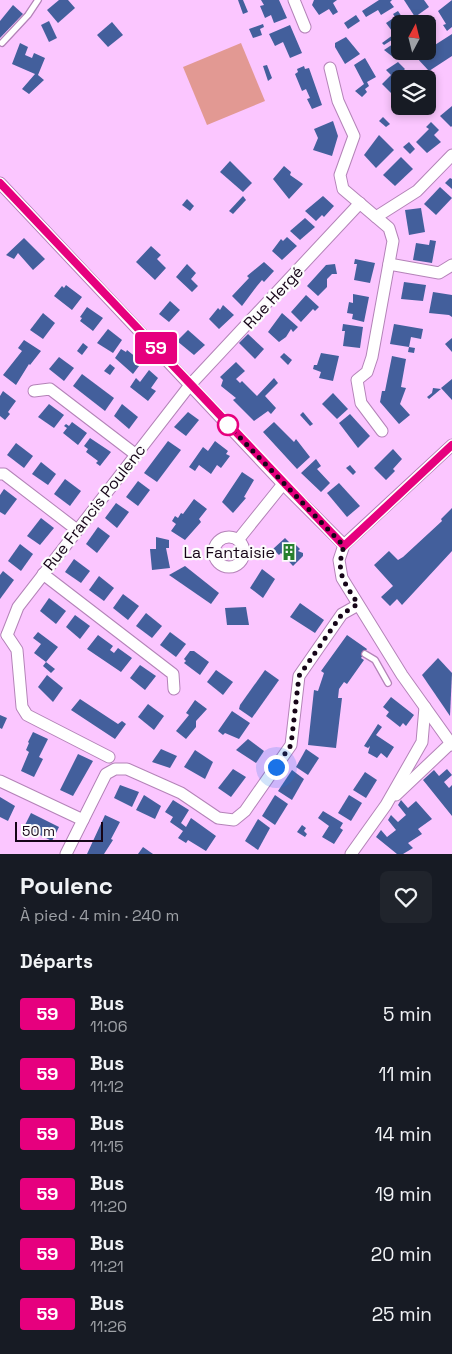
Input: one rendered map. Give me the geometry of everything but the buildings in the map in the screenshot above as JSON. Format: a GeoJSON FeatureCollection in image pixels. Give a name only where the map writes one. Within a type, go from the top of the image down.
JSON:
{"type":"FeatureCollection","features":[{"type":"Feature","properties":{"kind":"street"},"geometry":{"type":"LineString","coordinates":[[294,0],[305,27]]}},
{"type":"Feature","properties":{"kind":"street"},"geometry":{"type":"LineString","coordinates":[[330,68],[338,101],[354,136],[340,175],[343,189],[358,206],[382,215],[393,241],[372,357],[367,372],[357,380],[361,403],[382,431]]}},
{"type":"Feature","properties":{"kind":"street"},"geometry":{"type":"LineString","coordinates":[[382,215],[417,191],[452,155]]}},
{"type":"Feature","properties":{"kind":"street"},"geometry":{"type":"LineString","coordinates":[[0,183],[283,484],[344,546]]}},
{"type":"Feature","properties":{"kind":"street","name":"Rue Hergé"},"geometry":{"type":"LineString","coordinates":[[190,385],[358,206]]}},
{"type":"Feature","properties":{"kind":"street"},"geometry":{"type":"LineString","coordinates":[[389,264],[438,273],[452,265]]}},
{"type":"Feature","properties":{"kind":"street","name":"Rue Francis Poulenc"},"geometry":{"type":"LineString","coordinates":[[4,637],[18,607],[190,385]]}},
{"type":"Feature","properties":{"kind":"street"},"geometry":{"type":"LineString","coordinates":[[34,391],[50,389],[135,454]]}},
{"type":"Feature","properties":{"kind":"street"},"geometry":{"type":"LineString","coordinates":[[386,805],[450,740],[425,707],[358,604],[342,578],[339,560],[344,546],[452,445]]}},
{"type":"Feature","properties":{"kind":"street"},"geometry":{"type":"LineString","coordinates":[[0,474],[4,474],[77,530]]}},
{"type":"Feature","properties":{"kind":"street"},"geometry":{"type":"LineString","coordinates":[[238,540],[283,484]]}},
{"type":"Feature","properties":{"kind":"street"},"geometry":{"type":"LineString","coordinates":[[43,574],[173,674],[174,688]]}},
{"type":"Feature","properties":{"kind":"street"},"geometry":{"type":"LineString","coordinates":[[66,854],[106,774],[115,769],[127,769],[181,793],[218,818],[234,820],[245,811],[291,745],[299,676],[342,614],[358,604]]}},
{"type":"Feature","properties":{"kind":"street"},"geometry":{"type":"LineString","coordinates":[[4,637],[17,650],[22,707],[27,715],[109,757]]}},
{"type":"Feature","properties":{"kind":"street"},"geometry":{"type":"LineString","coordinates":[[351,854],[386,805],[422,742],[425,707]]}},
{"type":"Feature","properties":{"kind":"street"},"geometry":{"type":"LineString","coordinates":[[0,781],[83,820]]}},
{"type":"Feature","properties":{"kind":"lane"},"geometry":{"type":"LineString","coordinates":[[2,43],[28,15],[38,0]]}},
{"type":"Feature","properties":{"kind":"lane"},"geometry":{"type":"LineString","coordinates":[[365,654],[375,660],[388,683]]}},
{"type":"Feature","properties":{"kind":"shaded area"},"geometry":{"type":"Polygon","coordinates":[[[241,43],[265,101],[207,125],[183,67],[241,43]]]}},
{"type":"Feature","properties":{"kind":"bus line","name":"59"},"geometry":{"type":"LineString","coordinates":[[0,183],[283,484],[344,546],[452,445]]}},
{"type":"Feature","properties":{"kind":"place","name":"La Fantaisie"},"geometry":{"type":"Point","coordinates":[289,552]}},
{"type":"Feature","properties":{"kind":"route"},"geometry":{"type":"LineString","coordinates":[[228,425],[344,546],[339,560],[340,570],[342,578],[358,604],[342,614],[299,676],[291,745],[276,767]]}}]}
